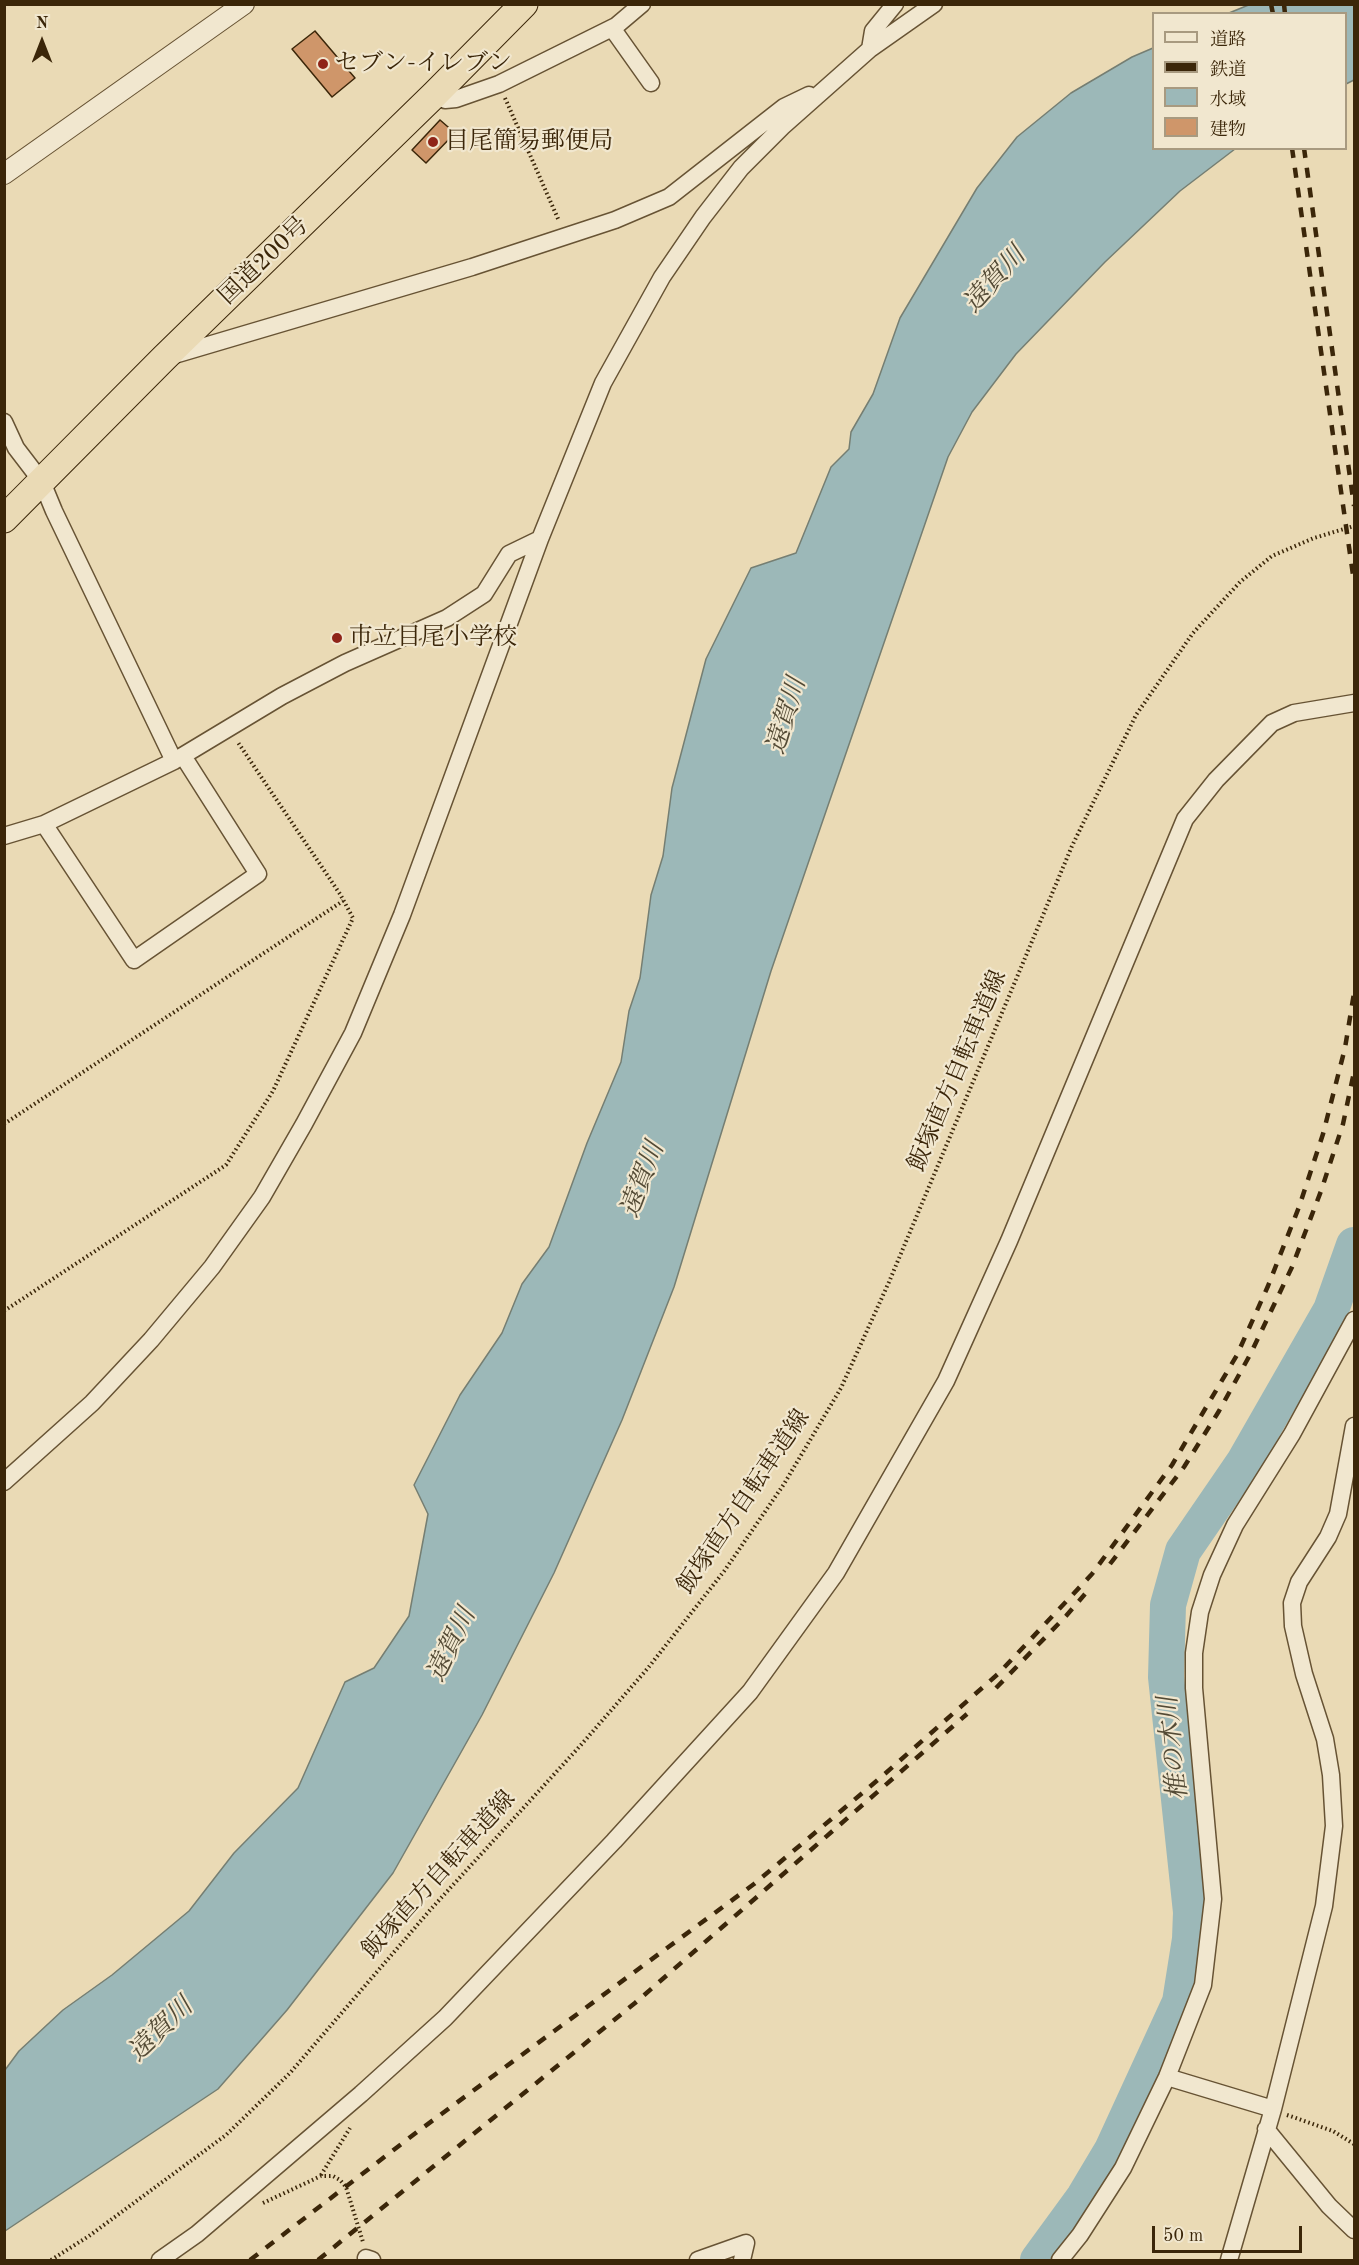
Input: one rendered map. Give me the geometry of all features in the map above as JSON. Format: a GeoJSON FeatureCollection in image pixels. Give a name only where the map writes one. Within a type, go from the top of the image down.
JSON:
{"type":"FeatureCollection","features":[{"type":"Feature","properties":{"kind":"highway","name":"国道200号"},"geometry":{"type":"LineString","coordinates":[[4,519],[164,358],[524,4]]}},
{"type":"Feature","properties":{"kind":"street"},"geometry":{"type":"LineString","coordinates":[[4,174],[244,4]]}},
{"type":"Feature","properties":{"kind":"street"},"geometry":{"type":"LineString","coordinates":[[435,94],[445,100],[456,99],[499,84],[612,28],[642,4]]}},
{"type":"Feature","properties":{"kind":"street"},"geometry":{"type":"LineString","coordinates":[[870,49],[873,31],[895,4]]}},
{"type":"Feature","properties":{"kind":"street"},"geometry":{"type":"LineString","coordinates":[[4,1482],[92,1403],[151,1340],[212,1267],[262,1197],[353,1033],[402,915],[540,539],[603,383],[662,277],[703,217],[741,168],[782,127],[870,49],[934,4]]}},
{"type":"Feature","properties":{"kind":"street"},"geometry":{"type":"LineString","coordinates":[[612,28],[651,83]]}},
{"type":"Feature","properties":{"kind":"street"},"geometry":{"type":"LineString","coordinates":[[164,358],[472,267],[615,220],[669,197],[784,107],[826,87]]}},
{"type":"Feature","properties":{"kind":"street"},"geometry":{"type":"LineString","coordinates":[[4,422],[16,448],[42,482],[54,511],[178,759],[258,874],[134,960],[44,825]]}},
{"type":"Feature","properties":{"kind":"street"},"geometry":{"type":"LineString","coordinates":[[4,836],[44,825],[178,759],[282,696],[345,663],[447,618],[484,594],[509,554],[540,539]]}},
{"type":"Feature","properties":{"kind":"street"},"geometry":{"type":"LineString","coordinates":[[160,2260],[197,2234],[361,2094],[445,2018],[630,1823],[750,1692],[836,1573],[946,1381],[1010,1241],[1185,819],[1216,780],[1272,723],[1294,713],[1354,703]]}},
{"type":"Feature","properties":{"kind":"street"},"geometry":{"type":"LineString","coordinates":[[1060,2260],[1080,2235],[1123,2168],[1167,2077],[1203,1985],[1213,1899],[1194,1688],[1194,1653],[1200,1612],[1212,1575],[1235,1525],[1292,1434],[1354,1320]]}},
{"type":"Feature","properties":{"kind":"street"},"geometry":{"type":"LineString","coordinates":[[1229,2260],[1273,2109],[1324,1906],[1334,1826],[1331,1775],[1325,1739],[1304,1674],[1293,1626],[1292,1603],[1299,1582],[1328,1537],[1338,1514],[1354,1426]]}},
{"type":"Feature","properties":{"kind":"street"},"geometry":{"type":"LineString","coordinates":[[1167,2077],[1273,2109]]}},
{"type":"Feature","properties":{"kind":"street"},"geometry":{"type":"LineString","coordinates":[[1266,2129],[1329,2206],[1354,2230]]}},
{"type":"Feature","properties":{"kind":"street"},"geometry":{"type":"LineString","coordinates":[[698,2260],[746,2243],[742,2260]]}},
{"type":"Feature","properties":{"kind":"path"},"geometry":{"type":"LineString","coordinates":[[499,84],[566,236]]}},
{"type":"Feature","properties":{"kind":"path","name":"飯塚直方自転車道線"},"geometry":{"type":"LineString","coordinates":[[51,2260],[89,2236],[226,2135],[290,2073],[431,1909],[648,1668],[725,1570],[784,1484],[841,1388],[889,1282],[1072,846],[1136,715],[1193,633],[1240,582],[1272,556],[1314,538],[1354,526]]}},
{"type":"Feature","properties":{"kind":"path"},"geometry":{"type":"LineString","coordinates":[[4,1311],[226,1164],[273,1091],[353,918],[344,901],[229,729]]}},
{"type":"Feature","properties":{"kind":"path"},"geometry":{"type":"LineString","coordinates":[[4,1124],[344,901]]}},
{"type":"Feature","properties":{"kind":"path"},"geometry":{"type":"LineString","coordinates":[[321,2176],[348,2133],[361,2094]]}},
{"type":"Feature","properties":{"kind":"path"},"geometry":{"type":"LineString","coordinates":[[1273,2109],[1333,2132],[1354,2144]]}},
{"type":"Feature","properties":{"kind":"path"},"geometry":{"type":"LineString","coordinates":[[259,2205],[321,2176],[333,2176],[346,2187],[368,2260]]}},
{"type":"Feature","properties":{"kind":"water"},"geometry":{"type":"Polygon","coordinates":[[[1251,4],[1354,5],[1354,80],[1347,84],[1347,12],[1231,12],[1251,4]]]}},
{"type":"Feature","properties":{"kind":"water","name":"遠賀川"},"geometry":{"type":"Polygon","coordinates":[[[1152,48],[1152,150],[1234,150],[1180,191],[1105,262],[1016,354],[972,412],[948,457],[771,971],[674,1287],[622,1420],[554,1573],[482,1715],[393,1873],[287,2010],[218,2089],[5,2231],[5,2070],[19,2051],[63,2010],[112,1975],[189,1911],[234,1853],[298,1788],[345,1682],[374,1668],[409,1616],[428,1514],[414,1485],[460,1395],[502,1333],[522,1284],[549,1247],[587,1143],[621,1062],[629,1011],[640,978],[651,895],[663,856],[672,788],[706,659],[751,568],[796,553],[831,467],[849,449],[851,432],[873,394],[900,318],[977,188],[1017,137],[1071,93],[1132,57],[1152,48]]]}},
{"type":"Feature","properties":{"kind":"building","name":"セブン-イレブン"},"geometry":{"type":"Polygon","coordinates":[[[315,31],[355,78],[332,97],[292,49],[315,31]]]}},
{"type":"Feature","properties":{"kind":"building","name":"目尾簡易郵便局"},"geometry":{"type":"Polygon","coordinates":[[[440,120],[455,133],[426,163],[412,150],[440,120]]]}},
{"type":"Feature","properties":{"kind":"waterway","name":"椎の木川"},"geometry":{"type":"LineString","coordinates":[[1038,2260],[1084,2197],[1112,2150],[1180,2002],[1190,1939],[1191,1912],[1166,1677],[1168,1605],[1183,1551],[1244,1462],[1331,1310],[1354,1245]]}},
{"type":"Feature","properties":{"kind":"railway"},"geometry":{"type":"LineString","coordinates":[[1271,4],[1273,12]]}},
{"type":"Feature","properties":{"kind":"railway"},"geometry":{"type":"LineString","coordinates":[[1284,4],[1285,12]]}},
{"type":"Feature","properties":{"kind":"railway"},"geometry":{"type":"LineString","coordinates":[[1292,150],[1354,582]]}},
{"type":"Feature","properties":{"kind":"railway"},"geometry":{"type":"LineString","coordinates":[[1304,150],[1354,506]]}},
{"type":"Feature","properties":{"kind":"railway"},"geometry":{"type":"LineString","coordinates":[[250,2260],[417,2132],[754,1884],[879,1779],[999,1673],[1092,1574],[1172,1465],[1237,1355],[1268,1286],[1299,1207],[1323,1134],[1345,1048],[1354,993]]}},
{"type":"Feature","properties":{"kind":"railway"},"geometry":{"type":"LineString","coordinates":[[1110,1564],[1184,1467],[1251,1353],[1292,1267],[1321,1191],[1343,1124],[1354,1072]]}},
{"type":"Feature","properties":{"kind":"railway"},"geometry":{"type":"LineString","coordinates":[[996,1688],[1085,1594]]}},
{"type":"Feature","properties":{"kind":"railway"},"geometry":{"type":"LineString","coordinates":[[318,2260],[635,2003],[967,1714]]}},
{"type":"Feature","properties":{"kind":"place","name":"セブン-イレブン"},"geometry":{"type":"Point","coordinates":[323,64]}},
{"type":"Feature","properties":{"kind":"place","name":"目尾簡易郵便局"},"geometry":{"type":"Point","coordinates":[433,142]}},
{"type":"Feature","properties":{"kind":"place","name":"市立目尾小学校"},"geometry":{"type":"Point","coordinates":[337,638]}}]}
